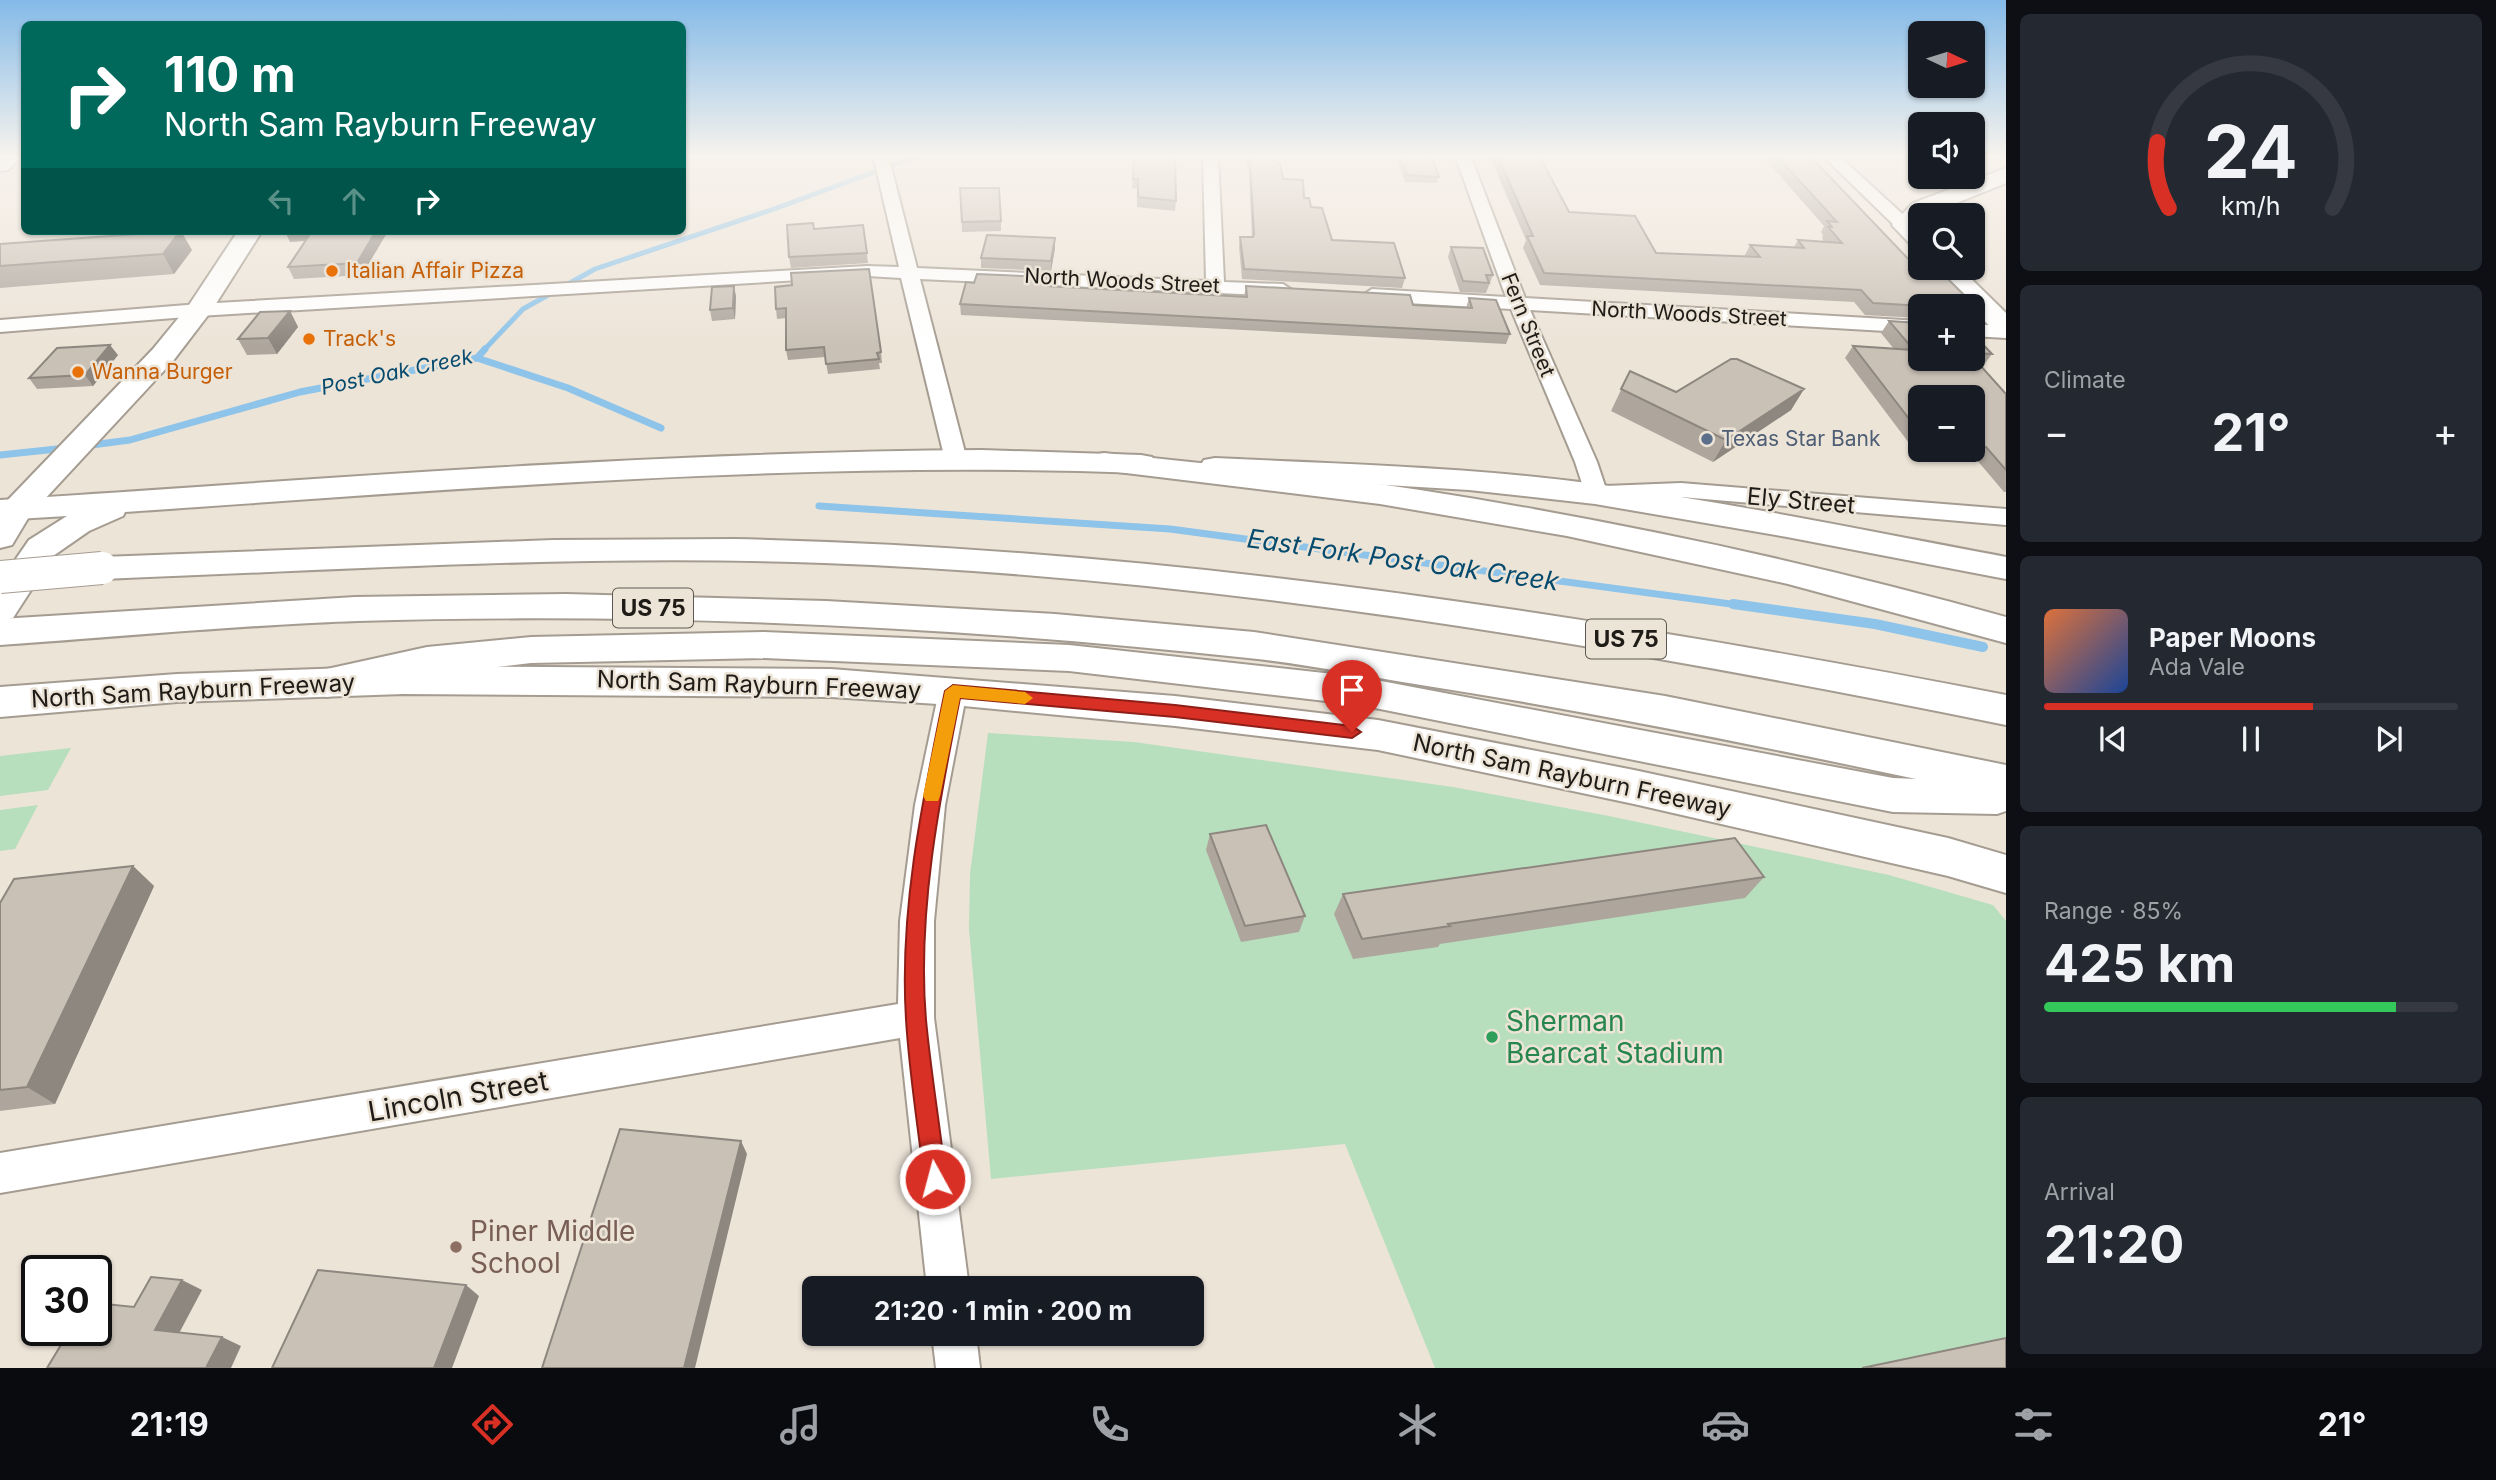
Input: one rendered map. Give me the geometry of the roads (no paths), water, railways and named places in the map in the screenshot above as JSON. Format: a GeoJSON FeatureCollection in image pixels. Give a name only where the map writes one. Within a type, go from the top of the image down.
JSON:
{"type":"FeatureCollection","features":[{"type":"Feature","properties":{"kind":"main road"},"geometry":{"type":"LineString","coordinates":[[0,537],[9,510],[45,481],[130,392],[199,310],[247,235]]}},
{"type":"Feature","properties":{"kind":"main road"},"geometry":{"type":"LineString","coordinates":[[1958,280],[2006,330]]}},
{"type":"Feature","properties":{"kind":"main road"},"geometry":{"type":"LineString","coordinates":[[9,510],[622,471],[956,460],[1104,462],[1469,480],[1595,494],[2006,568]]}},
{"type":"Feature","properties":{"kind":"main road"},"geometry":{"type":"LineString","coordinates":[[1104,462],[1418,500],[1568,526],[1735,560],[2006,630]]}},
{"type":"Feature","properties":{"kind":"main road"},"geometry":{"type":"LineString","coordinates":[[0,610],[41,548],[77,524],[126,502]]}},
{"type":"Feature","properties":{"kind":"main road","name":"US 75"},"geometry":{"type":"LineString","coordinates":[[0,577],[102,568],[607,549],[824,552],[997,562],[1244,583],[1444,610],[1802,669],[2006,710]]}},
{"type":"Feature","properties":{"kind":"main road","name":"US 75"},"geometry":{"type":"LineString","coordinates":[[0,632],[355,610],[566,606],[826,613],[1055,627],[1254,645],[1510,685],[1665,711],[2006,781]]}},
{"type":"Feature","properties":{"kind":"main road"},"geometry":{"type":"LineString","coordinates":[[327,683],[427,661],[531,650],[764,645],[1069,658],[1360,691],[1893,795],[2006,797]]}},
{"type":"Feature","properties":{"kind":"main road","name":"North Sam Rayburn Freeway"},"geometry":{"type":"LineString","coordinates":[[5,699],[177,688],[403,680],[831,683],[953,691],[1175,711],[1378,735],[1662,793],[1948,857],[2006,874]]}},
{"type":"Feature","properties":{"kind":"street"},"geometry":{"type":"LineString","coordinates":[[896,219],[956,460]]}},
{"type":"Feature","properties":{"kind":"street"},"geometry":{"type":"LineString","coordinates":[[1213,219],[1215,286]]}},
{"type":"Feature","properties":{"kind":"street","name":"Fern Street"},"geometry":{"type":"LineString","coordinates":[[1486,219],[1518,304],[1586,462],[1595,494]]}},
{"type":"Feature","properties":{"kind":"street","name":"North Woods Street"},"geometry":{"type":"LineString","coordinates":[[0,326],[199,310],[867,271],[1297,291]]}},
{"type":"Feature","properties":{"kind":"street","name":"North Woods Street"},"geometry":{"type":"LineString","coordinates":[[1353,294],[1908,326]]}},
{"type":"Feature","properties":{"kind":"street"},"geometry":{"type":"LineString","coordinates":[[1985,330],[2006,330]]}},
{"type":"Feature","properties":{"kind":"street","name":"Ely Street"},"geometry":{"type":"LineString","coordinates":[[1595,494],[1681,490],[2006,517]]}},
{"type":"Feature","properties":{"kind":"street"},"geometry":{"type":"LineString","coordinates":[[947,1276],[916,1018],[917,921],[930,805],[953,691]]}},
{"type":"Feature","properties":{"kind":"street","name":"Lincoln Street"},"geometry":{"type":"LineString","coordinates":[[0,1173],[916,1018]]}},
{"type":"Feature","properties":{"kind":"street"},"geometry":{"type":"LineString","coordinates":[[955,1346],[958,1368]]}},
{"type":"Feature","properties":{"kind":"waterway","name":"Post Oak Creek"},"geometry":{"type":"LineString","coordinates":[[483,351],[523,309],[595,269],[745,219]]}},
{"type":"Feature","properties":{"kind":"waterway","name":"Post Oak Creek"},"geometry":{"type":"LineString","coordinates":[[477,358],[485,349]]}},
{"type":"Feature","properties":{"kind":"waterway","name":"Post Oak Creek"},"geometry":{"type":"LineString","coordinates":[[84,446],[130,440],[300,392],[477,358]]}},
{"type":"Feature","properties":{"kind":"waterway","name":"East Fork Post Oak Creek"},"geometry":{"type":"LineString","coordinates":[[477,358],[568,388],[661,428]]}},
{"type":"Feature","properties":{"kind":"waterway","name":"Post Oak Creek"},"geometry":{"type":"LineString","coordinates":[[0,455],[66,448]]}},
{"type":"Feature","properties":{"kind":"waterway","name":"East Fork Post Oak Creek"},"geometry":{"type":"LineString","coordinates":[[819,506],[1170,529],[1746,606]]}},
{"type":"Feature","properties":{"kind":"waterway","name":"East Fork Post Oak Creek"},"geometry":{"type":"LineString","coordinates":[[1733,604],[1875,624],[1983,647]]}},
{"type":"Feature","properties":{"kind":"place","name":"Italian Affair Pizza"},"geometry":{"type":"Point","coordinates":[332,271]}},
{"type":"Feature","properties":{"kind":"place","name":"Track's"},"geometry":{"type":"Point","coordinates":[309,339]}},
{"type":"Feature","properties":{"kind":"place","name":"Wanna Burger"},"geometry":{"type":"Point","coordinates":[78,372]}},
{"type":"Feature","properties":{"kind":"place","name":"Texas Star Bank"},"geometry":{"type":"Point","coordinates":[1707,439]}},
{"type":"Feature","properties":{"kind":"place","name":"Sherman Bearcat Stadium"},"geometry":{"type":"Point","coordinates":[1492,1037]}},
{"type":"Feature","properties":{"kind":"place","name":"Piner Middle School"},"geometry":{"type":"Point","coordinates":[456,1247]}}]}
